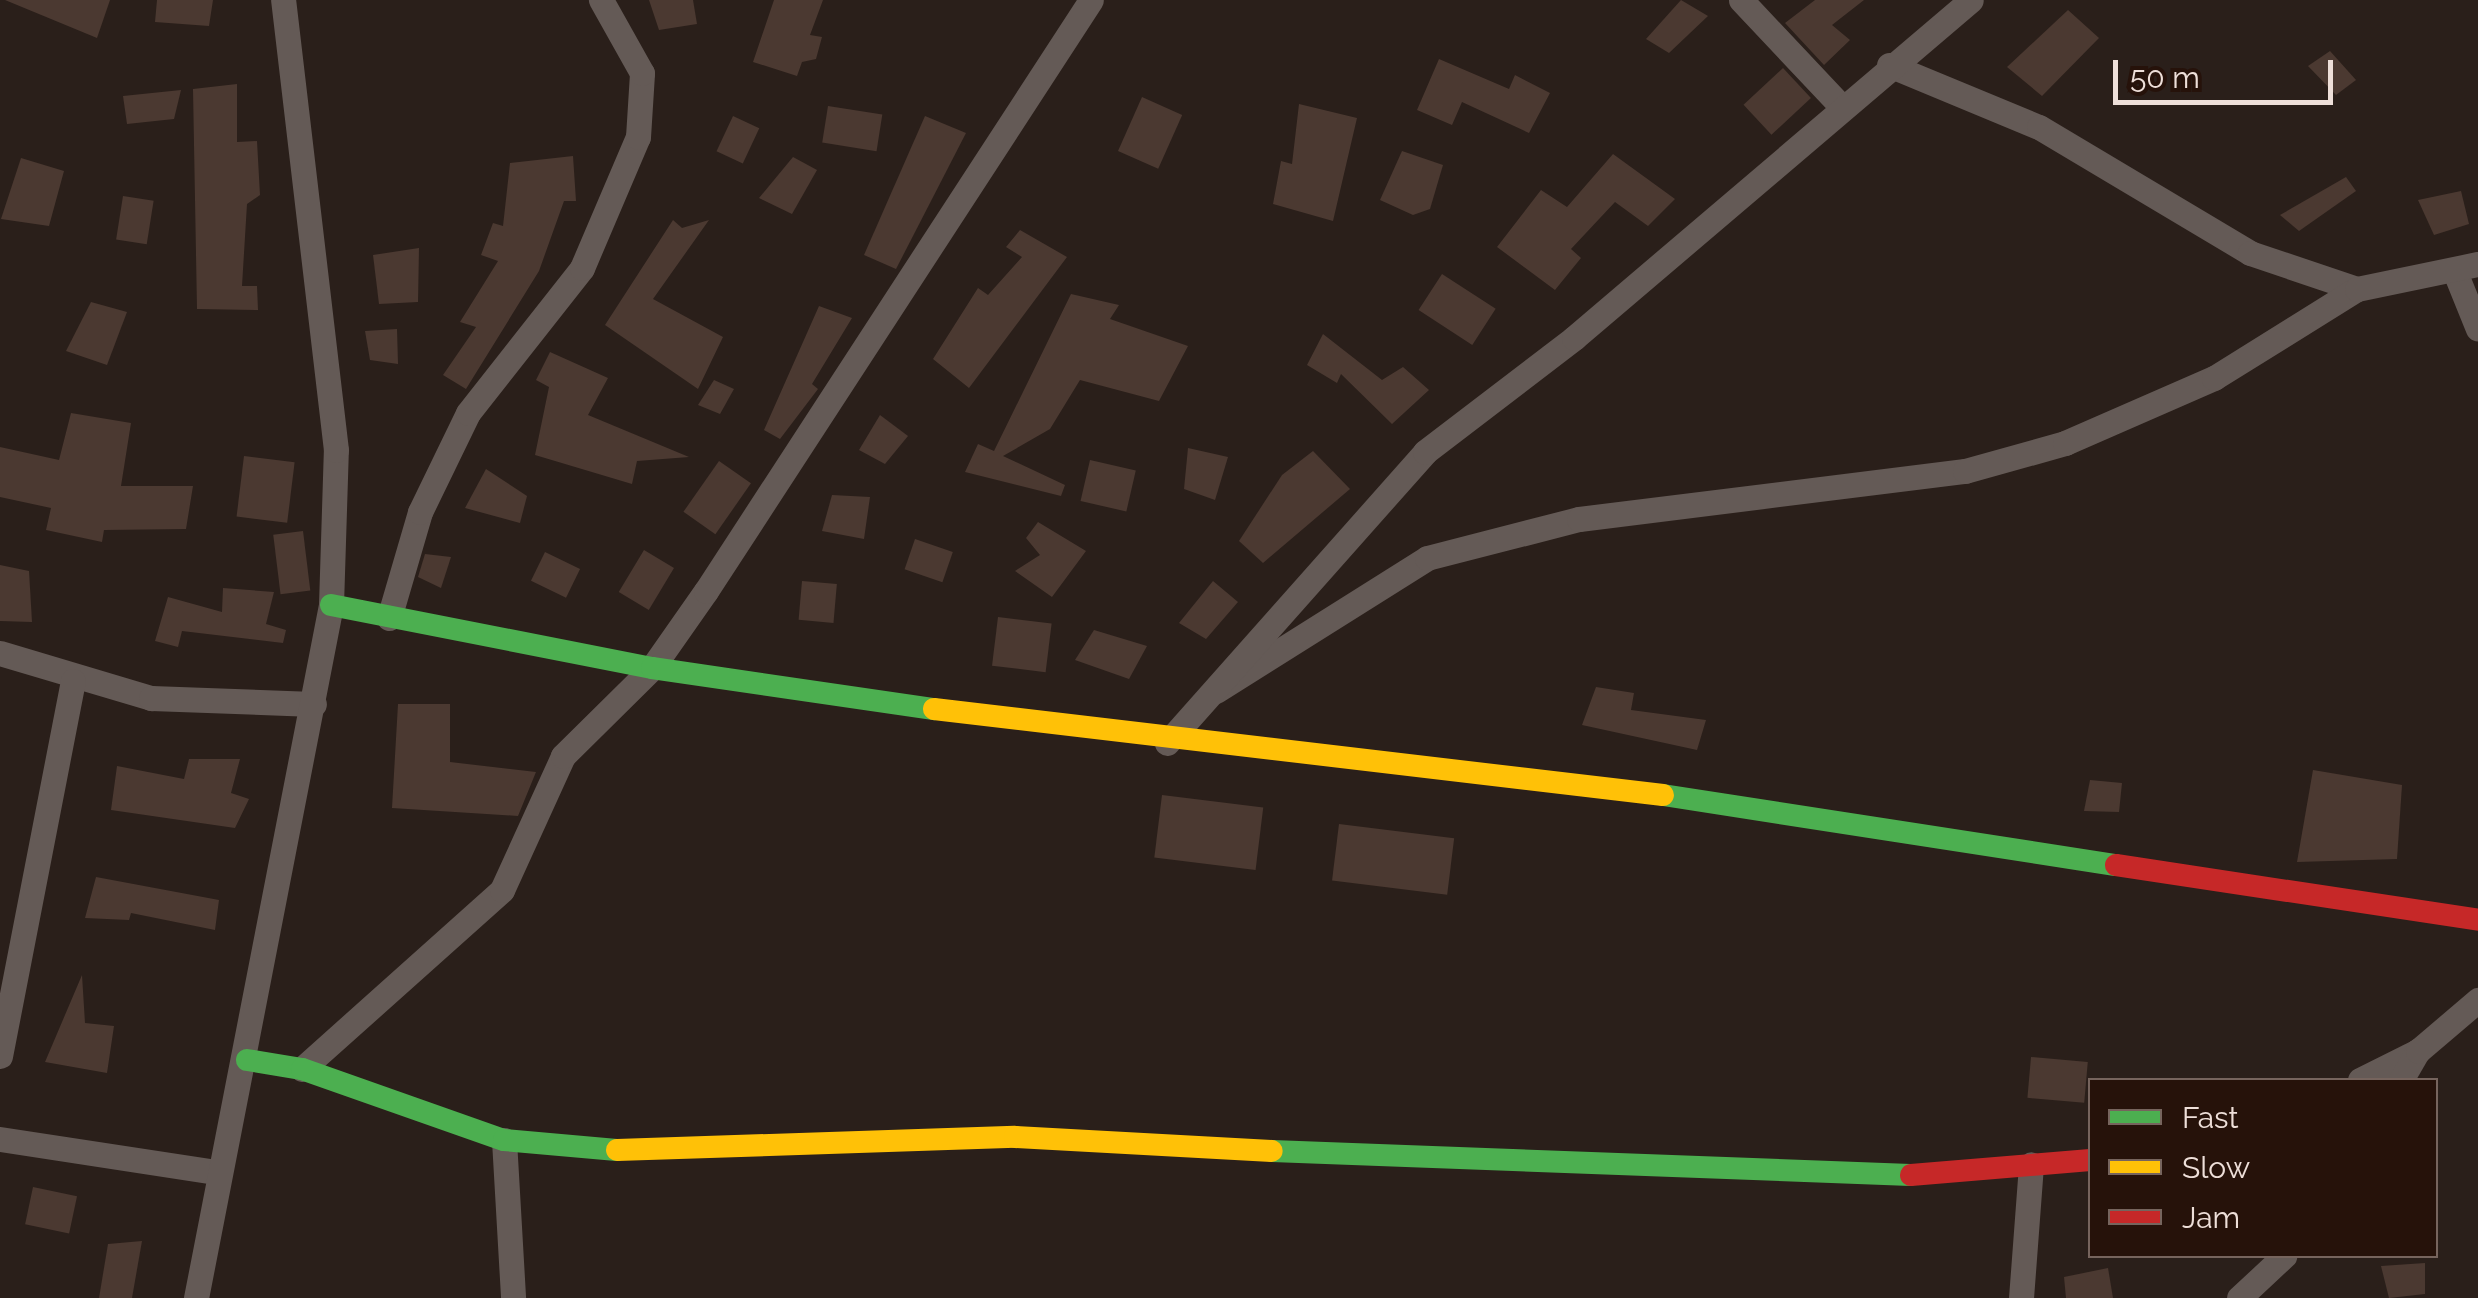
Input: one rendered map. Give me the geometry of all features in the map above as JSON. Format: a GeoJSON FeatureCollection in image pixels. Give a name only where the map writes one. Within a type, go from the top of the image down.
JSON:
{"type":"FeatureCollection","features":[{"type":"Feature","properties":{"kind":"street"},"geometry":{"type":"LineString","coordinates":[[196,1298],[216,1172],[247,1060],[332,606],[336,450],[283,0]]}},
{"type":"Feature","properties":{"kind":"street"},"geometry":{"type":"LineString","coordinates":[[388,618],[420,512],[468,413],[582,268],[638,136],[642,73],[602,0]]}},
{"type":"Feature","properties":{"kind":"street"},"geometry":{"type":"LineString","coordinates":[[302,1069],[502,890],[563,756],[652,668],[1091,0]]}},
{"type":"Feature","properties":{"kind":"street"},"geometry":{"type":"LineString","coordinates":[[1740,0],[1840,105]]}},
{"type":"Feature","properties":{"kind":"street"},"geometry":{"type":"LineString","coordinates":[[1167,743],[1425,452],[1615,304],[1840,105],[1967,1]]}},
{"type":"Feature","properties":{"kind":"street"},"geometry":{"type":"LineString","coordinates":[[1889,65],[2039,127],[2250,253],[2356,290]]}},
{"type":"Feature","properties":{"kind":"street"},"geometry":{"type":"LineString","coordinates":[[1216,690],[1427,558],[1579,519],[1965,471],[2066,443],[2214,378],[2356,290],[2466,268],[2478,329]]}},
{"type":"Feature","properties":{"kind":"street"},"geometry":{"type":"LineString","coordinates":[[332,606],[652,668],[1167,743],[1582,783],[2478,920]]}},
{"type":"Feature","properties":{"kind":"street"},"geometry":{"type":"LineString","coordinates":[[0,652],[73,681],[218,708],[314,704]]}},
{"type":"Feature","properties":{"kind":"street"},"geometry":{"type":"LineString","coordinates":[[0,1056],[73,681]]}},
{"type":"Feature","properties":{"kind":"street"},"geometry":{"type":"LineString","coordinates":[[2364,1078],[2418,1051],[2478,1000]]}},
{"type":"Feature","properties":{"kind":"street"},"geometry":{"type":"LineString","coordinates":[[2402,1078],[2418,1051]]}},
{"type":"Feature","properties":{"kind":"street"},"geometry":{"type":"LineString","coordinates":[[247,1060],[302,1069],[504,1140],[650,1152],[1015,1137],[1844,1174],[2088,1160]]}},
{"type":"Feature","properties":{"kind":"street"},"geometry":{"type":"LineString","coordinates":[[0,1140],[216,1172]]}},
{"type":"Feature","properties":{"kind":"street"},"geometry":{"type":"LineString","coordinates":[[504,1140],[513,1298]]}},
{"type":"Feature","properties":{"kind":"street"},"geometry":{"type":"LineString","coordinates":[[2021,1298],[2031,1164]]}},
{"type":"Feature","properties":{"kind":"street"},"geometry":{"type":"LineString","coordinates":[[2240,1298],[2282,1258]]}},
{"type":"Feature","properties":{"kind":"building"},"geometry":{"type":"Polygon","coordinates":[[[5,0],[110,0],[97,38],[5,0]]]}},
{"type":"Feature","properties":{"kind":"building"},"geometry":{"type":"Polygon","coordinates":[[[157,0],[213,0],[209,26],[155,22],[157,0]]]}},
{"type":"Feature","properties":{"kind":"building"},"geometry":{"type":"Polygon","coordinates":[[[649,0],[693,0],[697,24],[659,30],[649,0]]]}},
{"type":"Feature","properties":{"kind":"building"},"geometry":{"type":"Polygon","coordinates":[[[774,0],[823,0],[810,35],[822,37],[816,59],[802,62],[797,76],[753,62],[774,0]]]}},
{"type":"Feature","properties":{"kind":"building"},"geometry":{"type":"Polygon","coordinates":[[[1681,0],[1708,16],[1669,53],[1646,39],[1681,0]]]}},
{"type":"Feature","properties":{"kind":"building"},"geometry":{"type":"Polygon","coordinates":[[[1815,0],[1864,0],[1832,25],[1850,40],[1824,65],[1785,23],[1815,0]]]}},
{"type":"Feature","properties":{"kind":"building"},"geometry":{"type":"Polygon","coordinates":[[[2068,10],[2099,38],[2042,96],[2007,67],[2068,10]]]}},
{"type":"Feature","properties":{"kind":"building"},"geometry":{"type":"Polygon","coordinates":[[[2330,51],[2356,80],[2336,95],[2308,66],[2330,51]]]}},
{"type":"Feature","properties":{"kind":"building"},"geometry":{"type":"Polygon","coordinates":[[[1439,59],[1509,89],[1515,75],[1550,93],[1529,133],[1462,102],[1452,125],[1417,110],[1439,59]]]}},
{"type":"Feature","properties":{"kind":"building"},"geometry":{"type":"Polygon","coordinates":[[[1783,68],[1811,98],[1771,135],[1744,105],[1783,68]]]}},
{"type":"Feature","properties":{"kind":"building"},"geometry":{"type":"Polygon","coordinates":[[[237,84],[237,142],[257,141],[260,195],[247,204],[242,286],[257,286],[258,310],[197,309],[193,89],[237,84]]]}},
{"type":"Feature","properties":{"kind":"building"},"geometry":{"type":"Polygon","coordinates":[[[181,90],[174,119],[127,124],[123,96],[181,90]]]}},
{"type":"Feature","properties":{"kind":"building"},"geometry":{"type":"Polygon","coordinates":[[[1142,97],[1182,115],[1158,169],[1118,151],[1142,97]]]}},
{"type":"Feature","properties":{"kind":"building"},"geometry":{"type":"Polygon","coordinates":[[[1299,104],[1357,118],[1333,221],[1273,204],[1281,161],[1292,164],[1299,104]]]}},
{"type":"Feature","properties":{"kind":"building"},"geometry":{"type":"Polygon","coordinates":[[[828,106],[882,115],[877,151],[822,143],[828,106]]]}},
{"type":"Feature","properties":{"kind":"building"},"geometry":{"type":"Polygon","coordinates":[[[733,116],[759,128],[743,164],[717,151],[733,116]]]}},
{"type":"Feature","properties":{"kind":"building"},"geometry":{"type":"Polygon","coordinates":[[[925,116],[966,133],[896,269],[864,255],[925,116]]]}},
{"type":"Feature","properties":{"kind":"building"},"geometry":{"type":"Polygon","coordinates":[[[1402,151],[1443,165],[1430,209],[1413,215],[1380,200],[1402,151]]]}},
{"type":"Feature","properties":{"kind":"building"},"geometry":{"type":"Polygon","coordinates":[[[1613,154],[1675,199],[1648,226],[1615,202],[1571,249],[1581,258],[1555,290],[1497,247],[1541,190],[1567,207],[1613,154]]]}},
{"type":"Feature","properties":{"kind":"building"},"geometry":{"type":"Polygon","coordinates":[[[573,156],[576,201],[564,201],[539,271],[466,389],[443,375],[476,327],[460,322],[498,261],[481,255],[493,223],[503,226],[510,163],[573,156]]]}},
{"type":"Feature","properties":{"kind":"building"},"geometry":{"type":"Polygon","coordinates":[[[793,157],[817,170],[792,214],[759,198],[793,157]]]}},
{"type":"Feature","properties":{"kind":"building"},"geometry":{"type":"Polygon","coordinates":[[[21,158],[64,171],[49,226],[1,219],[21,158]]]}},
{"type":"Feature","properties":{"kind":"building"},"geometry":{"type":"Polygon","coordinates":[[[2346,177],[2356,191],[2299,231],[2280,215],[2346,177]]]}},
{"type":"Feature","properties":{"kind":"building"},"geometry":{"type":"Polygon","coordinates":[[[2461,191],[2469,224],[2434,235],[2418,200],[2461,191]]]}},
{"type":"Feature","properties":{"kind":"building"},"geometry":{"type":"Polygon","coordinates":[[[123,196],[154,201],[147,244],[116,239],[123,196]]]}},
{"type":"Feature","properties":{"kind":"building"},"geometry":{"type":"Polygon","coordinates":[[[673,220],[682,228],[709,220],[653,299],[723,337],[698,389],[605,325],[673,220]]]}},
{"type":"Feature","properties":{"kind":"building"},"geometry":{"type":"Polygon","coordinates":[[[1020,230],[1067,257],[969,388],[933,359],[978,288],[988,295],[1022,257],[1006,247],[1020,230]]]}},
{"type":"Feature","properties":{"kind":"building"},"geometry":{"type":"Polygon","coordinates":[[[419,248],[418,302],[379,304],[373,255],[419,248]]]}},
{"type":"Feature","properties":{"kind":"building"},"geometry":{"type":"Polygon","coordinates":[[[1442,274],[1496,309],[1472,345],[1419,310],[1442,274]]]}},
{"type":"Feature","properties":{"kind":"building"},"geometry":{"type":"Polygon","coordinates":[[[1071,294],[1119,305],[1110,319],[1188,346],[1159,401],[1080,380],[1050,429],[1003,456],[1065,485],[1061,496],[965,472],[978,444],[994,451],[1071,294]]]}},
{"type":"Feature","properties":{"kind":"building"},"geometry":{"type":"Polygon","coordinates":[[[91,302],[127,312],[107,365],[66,351],[91,302]]]}},
{"type":"Feature","properties":{"kind":"building"},"geometry":{"type":"Polygon","coordinates":[[[819,306],[852,318],[812,384],[818,389],[780,439],[764,430],[819,306]]]}},
{"type":"Feature","properties":{"kind":"building"},"geometry":{"type":"Polygon","coordinates":[[[397,329],[398,364],[370,360],[365,331],[397,329]]]}},
{"type":"Feature","properties":{"kind":"building"},"geometry":{"type":"Polygon","coordinates":[[[1323,334],[1382,380],[1403,367],[1429,390],[1392,424],[1341,374],[1337,383],[1307,365],[1323,334]]]}},
{"type":"Feature","properties":{"kind":"building"},"geometry":{"type":"Polygon","coordinates":[[[550,352],[608,378],[588,415],[689,457],[637,461],[632,484],[535,455],[549,387],[536,380],[550,352]]]}},
{"type":"Feature","properties":{"kind":"building"},"geometry":{"type":"Polygon","coordinates":[[[714,380],[734,389],[720,414],[698,405],[714,380]]]}},
{"type":"Feature","properties":{"kind":"building"},"geometry":{"type":"Polygon","coordinates":[[[71,413],[131,423],[121,486],[193,486],[186,529],[104,530],[102,542],[46,530],[51,508],[0,497],[0,447],[59,460],[71,413]]]}},
{"type":"Feature","properties":{"kind":"building"},"geometry":{"type":"Polygon","coordinates":[[[880,415],[908,436],[885,464],[859,450],[880,415]]]}},
{"type":"Feature","properties":{"kind":"building"},"geometry":{"type":"Polygon","coordinates":[[[1188,448],[1228,457],[1215,500],[1184,489],[1188,448]]]}},
{"type":"Feature","properties":{"kind":"building"},"geometry":{"type":"Polygon","coordinates":[[[1313,451],[1350,489],[1263,563],[1239,541],[1282,475],[1313,451]]]}},
{"type":"Feature","properties":{"kind":"building"},"geometry":{"type":"Polygon","coordinates":[[[244,456],[295,462],[287,523],[237,517],[244,456]]]}},
{"type":"Feature","properties":{"kind":"building"},"geometry":{"type":"Polygon","coordinates":[[[1090,460],[1136,471],[1126,511],[1081,501],[1090,460]]]}},
{"type":"Feature","properties":{"kind":"building"},"geometry":{"type":"Polygon","coordinates":[[[719,461],[751,483],[715,534],[683,512],[719,461]]]}},
{"type":"Feature","properties":{"kind":"building"},"geometry":{"type":"Polygon","coordinates":[[[486,469],[527,496],[520,523],[465,508],[486,469]]]}},
{"type":"Feature","properties":{"kind":"building"},"geometry":{"type":"Polygon","coordinates":[[[832,495],[870,497],[864,539],[822,531],[832,495]]]}},
{"type":"Feature","properties":{"kind":"building"},"geometry":{"type":"Polygon","coordinates":[[[1038,522],[1086,551],[1052,597],[1015,571],[1040,555],[1026,538],[1038,522]]]}},
{"type":"Feature","properties":{"kind":"building"},"geometry":{"type":"Polygon","coordinates":[[[303,531],[310,591],[281,594],[273,535],[303,531]]]}},
{"type":"Feature","properties":{"kind":"building"},"geometry":{"type":"Polygon","coordinates":[[[915,539],[953,552],[942,582],[905,569],[915,539]]]}},
{"type":"Feature","properties":{"kind":"building"},"geometry":{"type":"Polygon","coordinates":[[[644,550],[674,568],[649,610],[619,592],[644,550]]]}},
{"type":"Feature","properties":{"kind":"building"},"geometry":{"type":"Polygon","coordinates":[[[545,552],[580,569],[566,598],[531,581],[545,552]]]}},
{"type":"Feature","properties":{"kind":"building"},"geometry":{"type":"Polygon","coordinates":[[[425,554],[451,557],[441,588],[418,577],[425,554]]]}},
{"type":"Feature","properties":{"kind":"building"},"geometry":{"type":"Polygon","coordinates":[[[0,565],[29,571],[32,622],[0,621],[0,565]]]}},
{"type":"Feature","properties":{"kind":"building"},"geometry":{"type":"Polygon","coordinates":[[[802,581],[837,584],[833,623],[799,620],[802,581]]]}},
{"type":"Feature","properties":{"kind":"building"},"geometry":{"type":"Polygon","coordinates":[[[1213,581],[1238,602],[1206,639],[1179,623],[1213,581]]]}},
{"type":"Feature","properties":{"kind":"building"},"geometry":{"type":"Polygon","coordinates":[[[223,588],[274,592],[266,624],[286,630],[283,643],[182,631],[178,647],[155,641],[168,597],[222,612],[223,588]]]}},
{"type":"Feature","properties":{"kind":"building"},"geometry":{"type":"Polygon","coordinates":[[[998,617],[1052,624],[1046,672],[992,666],[998,617]]]}},
{"type":"Feature","properties":{"kind":"building"},"geometry":{"type":"Polygon","coordinates":[[[1094,630],[1147,646],[1129,679],[1075,660],[1094,630]]]}},
{"type":"Feature","properties":{"kind":"building"},"geometry":{"type":"Polygon","coordinates":[[[1596,687],[1634,693],[1631,710],[1706,720],[1697,750],[1582,725],[1596,687]]]}},
{"type":"Feature","properties":{"kind":"building"},"geometry":{"type":"Polygon","coordinates":[[[398,704],[450,704],[450,762],[536,772],[518,816],[392,808],[398,704]]]}},
{"type":"Feature","properties":{"kind":"building"},"geometry":{"type":"Polygon","coordinates":[[[189,759],[240,759],[231,793],[249,799],[235,828],[111,810],[117,766],[184,779],[189,759]]]}},
{"type":"Feature","properties":{"kind":"building"},"geometry":{"type":"Polygon","coordinates":[[[2313,770],[2402,785],[2397,859],[2297,862],[2313,770]]]}},
{"type":"Feature","properties":{"kind":"building"},"geometry":{"type":"Polygon","coordinates":[[[2090,780],[2122,783],[2119,812],[2084,811],[2090,780]]]}},
{"type":"Feature","properties":{"kind":"building"},"geometry":{"type":"Polygon","coordinates":[[[1162,795],[1263,807],[1256,870],[1154,858],[1162,795]]]}},
{"type":"Feature","properties":{"kind":"building"},"geometry":{"type":"Polygon","coordinates":[[[1339,824],[1454,838],[1447,895],[1332,881],[1339,824]]]}},
{"type":"Feature","properties":{"kind":"building"},"geometry":{"type":"Polygon","coordinates":[[[96,877],[219,900],[215,930],[131,913],[129,920],[85,918],[96,877]]]}},
{"type":"Feature","properties":{"kind":"building"},"geometry":{"type":"Polygon","coordinates":[[[82,975],[85,1023],[114,1026],[107,1073],[45,1062],[82,975]]]}},
{"type":"Feature","properties":{"kind":"building"},"geometry":{"type":"Polygon","coordinates":[[[2031,1057],[2088,1062],[2084,1103],[2027,1098],[2031,1057]]]}},
{"type":"Feature","properties":{"kind":"building"},"geometry":{"type":"Polygon","coordinates":[[[33,1187],[77,1196],[69,1234],[25,1224],[33,1187]]]}},
{"type":"Feature","properties":{"kind":"building"},"geometry":{"type":"Polygon","coordinates":[[[142,1241],[132,1298],[99,1298],[108,1244],[142,1241]]]}},
{"type":"Feature","properties":{"kind":"building"},"geometry":{"type":"Polygon","coordinates":[[[2425,1263],[2425,1294],[2389,1298],[2381,1266],[2425,1263]]]}},
{"type":"Feature","properties":{"kind":"building"},"geometry":{"type":"Polygon","coordinates":[[[2108,1268],[2113,1298],[2066,1298],[2064,1277],[2108,1268]]]}},
{"type":"Feature","properties":{"kind":"traffic: fast"},"geometry":{"type":"LineString","coordinates":[[331,605],[652,668],[934,709]]}},
{"type":"Feature","properties":{"kind":"traffic: fast"},"geometry":{"type":"LineString","coordinates":[[1663,795],[2116,865]]}},
{"type":"Feature","properties":{"kind":"traffic: fast"},"geometry":{"type":"LineString","coordinates":[[247,1060],[302,1069],[504,1140],[617,1150]]}},
{"type":"Feature","properties":{"kind":"traffic: fast"},"geometry":{"type":"LineString","coordinates":[[1272,1151],[1911,1175]]}},
{"type":"Feature","properties":{"kind":"traffic: slow"},"geometry":{"type":"LineString","coordinates":[[934,709],[1663,795]]}},
{"type":"Feature","properties":{"kind":"traffic: slow"},"geometry":{"type":"LineString","coordinates":[[617,1150],[1015,1137],[1272,1151]]}},
{"type":"Feature","properties":{"kind":"traffic: jam"},"geometry":{"type":"LineString","coordinates":[[2116,865],[2478,920]]}},
{"type":"Feature","properties":{"kind":"traffic: jam"},"geometry":{"type":"LineString","coordinates":[[1911,1175],[2088,1160]]}}]}
